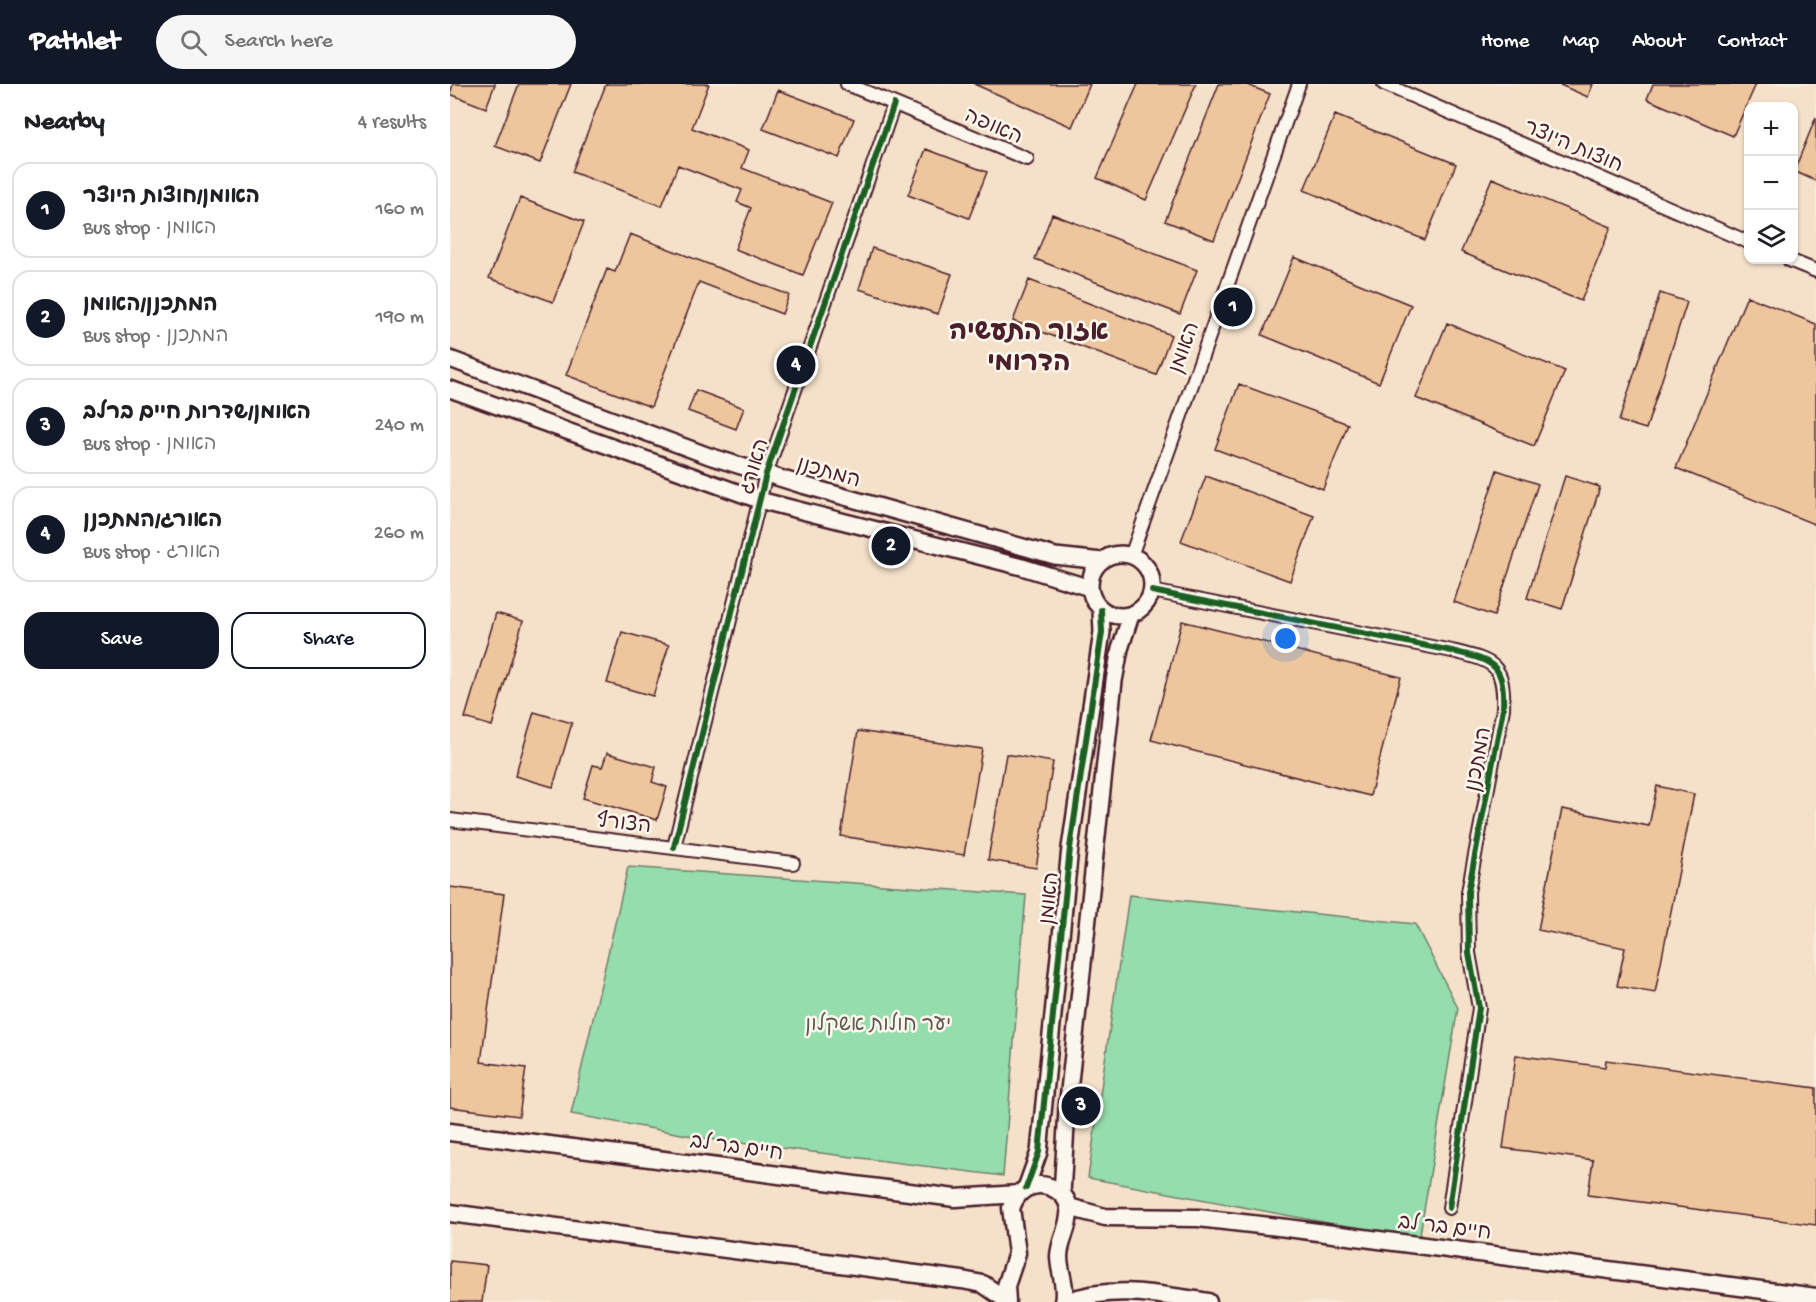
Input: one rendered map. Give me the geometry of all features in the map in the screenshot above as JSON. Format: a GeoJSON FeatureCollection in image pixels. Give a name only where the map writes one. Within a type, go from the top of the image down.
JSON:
{"type":"FeatureCollection","features":[{"type":"Feature","properties":{"kind":"main road","name":"חיים בר לב"},"geometry":{"type":"LineString","coordinates":[[450,1132],[955,1198],[1022,1191],[1044,1185],[1065,1200],[1105,1217],[1198,1218],[1287,1228],[1816,1297]]}},
{"type":"Feature","properties":{"kind":"main road"},"geometry":{"type":"LineString","coordinates":[[1006,1301],[1006,1286],[1017,1253],[1010,1213],[1022,1191]]}},
{"type":"Feature","properties":{"kind":"main road"},"geometry":{"type":"LineString","coordinates":[[1065,1200],[1070,1221],[1059,1252],[1065,1302],[1095,1292],[1115,1291],[1208,1302]]}},
{"type":"Feature","properties":{"kind":"main road"},"geometry":{"type":"LineString","coordinates":[[450,1214],[962,1280],[983,1284],[1006,1301]]}},
{"type":"Feature","properties":{"kind":"street","name":"האופה"},"geometry":{"type":"LineString","coordinates":[[847,84],[1027,159]]}},
{"type":"Feature","properties":{"kind":"street","name":"האומן"},"geometry":{"type":"LineString","coordinates":[[1131,556],[1299,84]]}},
{"type":"Feature","properties":{"kind":"street","name":"חוצות היוצר"},"geometry":{"type":"LineString","coordinates":[[1384,84],[1744,240]]}},
{"type":"Feature","properties":{"kind":"street","name":"האורג"},"geometry":{"type":"LineString","coordinates":[[674,847],[766,474],[894,104]]}},
{"type":"Feature","properties":{"kind":"street"},"geometry":{"type":"LineString","coordinates":[[1798,264],[1816,271]]}},
{"type":"Feature","properties":{"kind":"street","name":"המתכנן"},"geometry":{"type":"LineString","coordinates":[[450,359],[709,456],[766,474],[1055,556],[1102,561]]}},
{"type":"Feature","properties":{"kind":"street"},"geometry":{"type":"LineString","coordinates":[[450,389],[759,500],[1022,567],[1090,588]]}},
{"type":"Feature","properties":{"kind":"street"},"geometry":{"type":"LineString","coordinates":[[1121,554],[1131,556],[1145,566],[1150,574],[1152,591],[1141,609],[1131,615],[1116,616],[1101,610],[1090,588],[1092,573],[1102,561],[1121,554]]}},
{"type":"Feature","properties":{"kind":"street","name":"המתכנן"},"geometry":{"type":"LineString","coordinates":[[1152,591],[1452,651],[1483,658],[1497,668],[1504,685],[1503,709],[1468,892],[1469,953],[1479,1008],[1449,1208]]}},
{"type":"Feature","properties":{"kind":"street","name":"האומן"},"geometry":{"type":"LineString","coordinates":[[1022,1191],[1039,1152],[1070,848],[1102,632],[1101,610]]}},
{"type":"Feature","properties":{"kind":"street","name":"האומן"},"geometry":{"type":"LineString","coordinates":[[1065,1200],[1063,1143],[1114,681],[1120,649],[1131,615]]}},
{"type":"Feature","properties":{"kind":"street","name":"הצורף"},"geometry":{"type":"LineString","coordinates":[[450,819],[509,829],[793,863]]}},
{"type":"Feature","properties":{"kind":"shaded area"},"geometry":{"type":"Polygon","coordinates":[[[450,84],[1816,84],[1816,1302],[450,1302],[450,84]]]}},
{"type":"Feature","properties":{"kind":"green space","name":"יער חולות אשקלון"},"geometry":{"type":"Polygon","coordinates":[[[628,867],[1026,895],[1003,1176],[709,1139],[571,1114],[628,867]]]}},
{"type":"Feature","properties":{"kind":"green space"},"geometry":{"type":"Polygon","coordinates":[[[1129,895],[1415,924],[1458,1008],[1419,1240],[1088,1178],[1129,895]]]}},
{"type":"Feature","properties":{"kind":"building"},"geometry":{"type":"Polygon","coordinates":[[[453,84],[495,84],[486,108],[450,94],[453,84]]]}},
{"type":"Feature","properties":{"kind":"building"},"geometry":{"type":"Polygon","coordinates":[[[519,84],[571,84],[540,163],[495,146],[519,84]]]}},
{"type":"Feature","properties":{"kind":"building"},"geometry":{"type":"Polygon","coordinates":[[[606,84],[709,84],[692,128],[749,150],[742,168],[832,203],[803,275],[735,249],[751,208],[737,202],[742,190],[678,165],[662,206],[572,172],[606,84]]]}},
{"type":"Feature","properties":{"kind":"building"},"geometry":{"type":"Polygon","coordinates":[[[974,84],[1090,84],[1072,127],[974,84]]]}},
{"type":"Feature","properties":{"kind":"building"},"geometry":{"type":"Polygon","coordinates":[[[1138,84],[1196,84],[1146,200],[1097,178],[1138,84]]]}},
{"type":"Feature","properties":{"kind":"building"},"geometry":{"type":"Polygon","coordinates":[[[1219,84],[1245,84],[1270,94],[1214,240],[1165,221],[1219,84]]]}},
{"type":"Feature","properties":{"kind":"building"},"geometry":{"type":"Polygon","coordinates":[[[1558,84],[1593,84],[1588,97],[1558,84]]]}},
{"type":"Feature","properties":{"kind":"building"},"geometry":{"type":"Polygon","coordinates":[[[1653,84],[1756,84],[1748,102],[1744,102],[1744,111],[1733,136],[1647,99],[1653,84]]]}},
{"type":"Feature","properties":{"kind":"building"},"geometry":{"type":"Polygon","coordinates":[[[778,90],[854,119],[839,158],[763,129],[778,90]]]}},
{"type":"Feature","properties":{"kind":"building"},"geometry":{"type":"Polygon","coordinates":[[[1335,115],[1456,164],[1425,240],[1304,190],[1335,115]]]}},
{"type":"Feature","properties":{"kind":"building"},"geometry":{"type":"Polygon","coordinates":[[[1816,117],[1816,181],[1798,173],[1798,161],[1816,117]]]}},
{"type":"Feature","properties":{"kind":"building"},"geometry":{"type":"Polygon","coordinates":[[[926,149],[987,172],[969,218],[908,195],[926,149]]]}},
{"type":"Feature","properties":{"kind":"building"},"geometry":{"type":"Polygon","coordinates":[[[1492,178],[1611,227],[1581,301],[1461,252],[1492,178]]]}},
{"type":"Feature","properties":{"kind":"building"},"geometry":{"type":"Polygon","coordinates":[[[520,198],[584,222],[553,302],[489,278],[520,198]]]}},
{"type":"Feature","properties":{"kind":"building"},"geometry":{"type":"Polygon","coordinates":[[[1052,214],[1197,270],[1180,314],[1035,259],[1052,214]]]}},
{"type":"Feature","properties":{"kind":"building"},"geometry":{"type":"Polygon","coordinates":[[[630,234],[789,295],[782,314],[699,282],[651,407],[566,375],[607,269],[615,272],[630,234]]]}},
{"type":"Feature","properties":{"kind":"building"},"geometry":{"type":"Polygon","coordinates":[[[872,248],[952,274],[938,314],[859,289],[872,248]]]}},
{"type":"Feature","properties":{"kind":"building"},"geometry":{"type":"Polygon","coordinates":[[[1294,257],[1411,305],[1379,383],[1262,335],[1294,257]]]}},
{"type":"Feature","properties":{"kind":"building"},"geometry":{"type":"Polygon","coordinates":[[[1029,280],[1171,335],[1156,375],[1013,321],[1029,280]]]}},
{"type":"Feature","properties":{"kind":"building"},"geometry":{"type":"Polygon","coordinates":[[[1660,293],[1687,302],[1646,429],[1619,421],[1660,293]]]}},
{"type":"Feature","properties":{"kind":"building"},"geometry":{"type":"Polygon","coordinates":[[[1747,296],[1816,324],[1816,525],[1676,468],[1747,296]]]}},
{"type":"Feature","properties":{"kind":"building"},"geometry":{"type":"Polygon","coordinates":[[[1447,323],[1565,371],[1534,446],[1416,398],[1447,323]]]}},
{"type":"Feature","properties":{"kind":"building"},"geometry":{"type":"Polygon","coordinates":[[[1239,384],[1348,424],[1323,489],[1215,449],[1239,384]]]}},
{"type":"Feature","properties":{"kind":"building"},"geometry":{"type":"Polygon","coordinates":[[[696,390],[744,408],[736,429],[688,411],[696,390]]]}},
{"type":"Feature","properties":{"kind":"building"},"geometry":{"type":"Polygon","coordinates":[[[1497,470],[1538,484],[1494,616],[1454,602],[1497,470]]]}},
{"type":"Feature","properties":{"kind":"building"},"geometry":{"type":"Polygon","coordinates":[[[1206,476],[1314,516],[1290,581],[1181,541],[1206,476]]]}},
{"type":"Feature","properties":{"kind":"building"},"geometry":{"type":"Polygon","coordinates":[[[1565,476],[1600,487],[1562,609],[1527,598],[1565,476]]]}},
{"type":"Feature","properties":{"kind":"building"},"geometry":{"type":"Polygon","coordinates":[[[496,613],[523,621],[492,726],[465,718],[496,613]]]}},
{"type":"Feature","properties":{"kind":"building"},"geometry":{"type":"Polygon","coordinates":[[[1182,621],[1401,677],[1370,796],[1151,740],[1182,621]]]}},
{"type":"Feature","properties":{"kind":"building"},"geometry":{"type":"Polygon","coordinates":[[[622,632],[669,645],[653,696],[607,683],[622,632]]]}},
{"type":"Feature","properties":{"kind":"building"},"geometry":{"type":"Polygon","coordinates":[[[534,712],[572,723],[553,787],[515,776],[534,712]]]}},
{"type":"Feature","properties":{"kind":"building"},"geometry":{"type":"Polygon","coordinates":[[[858,731],[982,749],[964,855],[841,836],[858,731]]]}},
{"type":"Feature","properties":{"kind":"building"},"geometry":{"type":"Polygon","coordinates":[[[607,753],[656,767],[652,782],[667,787],[657,820],[583,798],[593,765],[602,767],[607,753]]]}},
{"type":"Feature","properties":{"kind":"building"},"geometry":{"type":"Polygon","coordinates":[[[1006,754],[1053,762],[1036,868],[988,860],[1006,754]]]}},
{"type":"Feature","properties":{"kind":"building"},"geometry":{"type":"Polygon","coordinates":[[[1657,786],[1694,794],[1655,993],[1617,986],[1625,948],[1538,930],[1562,809],[1649,826],[1657,786]]]}},
{"type":"Feature","properties":{"kind":"building"},"geometry":{"type":"Polygon","coordinates":[[[450,887],[504,894],[481,1062],[526,1068],[519,1116],[450,1107],[450,887]]]}},
{"type":"Feature","properties":{"kind":"building"},"geometry":{"type":"Polygon","coordinates":[[[1516,1055],[1605,1067],[1606,1060],[1816,1088],[1816,1225],[1588,1195],[1593,1160],[1503,1148],[1516,1055]]]}},
{"type":"Feature","properties":{"kind":"building"},"geometry":{"type":"Polygon","coordinates":[[[450,1261],[487,1265],[482,1302],[450,1302],[450,1261]]]}},
{"type":"Feature","properties":{"kind":"cycle path"},"geometry":{"type":"LineString","coordinates":[[674,847],[766,474],[894,104]]}},
{"type":"Feature","properties":{"kind":"cycle path"},"geometry":{"type":"LineString","coordinates":[[1152,591],[1452,651],[1487,662],[1499,673],[1502,682],[1503,709],[1468,892],[1469,953],[1479,1008],[1449,1208]]}},
{"type":"Feature","properties":{"kind":"cycle path"},"geometry":{"type":"LineString","coordinates":[[1026,1188],[1039,1152],[1070,848],[1102,632],[1101,610]]}},
{"type":"Feature","properties":{"kind":"place","name":"האומן/חוצות היוצר"},"geometry":{"type":"Point","coordinates":[1233,307]}},
{"type":"Feature","properties":{"kind":"place","name":"האורג/המתכנן"},"geometry":{"type":"Point","coordinates":[796,365]}},
{"type":"Feature","properties":{"kind":"place","name":"המתכנן/האומן"},"geometry":{"type":"Point","coordinates":[891,546]}},
{"type":"Feature","properties":{"kind":"place","name":"האומן/שדרות חיים ברלב"},"geometry":{"type":"Point","coordinates":[1081,1106]}},
{"type":"Feature","properties":{"kind":"district","name":"אזור התעשיה הדרומי"},"geometry":{"type":"Point","coordinates":[1029,346]}}]}
